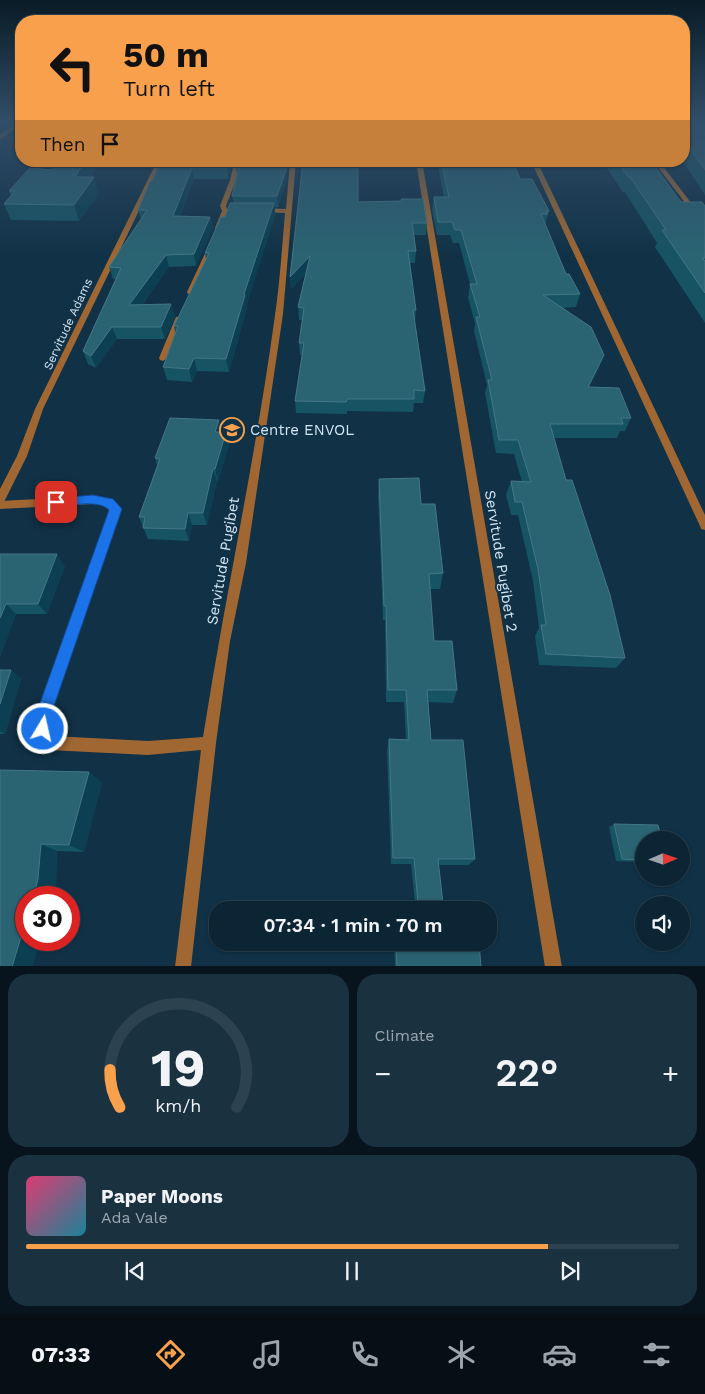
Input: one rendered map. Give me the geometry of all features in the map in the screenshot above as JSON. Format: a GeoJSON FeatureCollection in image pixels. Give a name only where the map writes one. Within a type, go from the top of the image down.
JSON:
{"type":"FeatureCollection","features":[{"type":"Feature","properties":{"kind":"street","name":"Servitude Adams"},"geometry":{"type":"LineString","coordinates":[[0,499],[22,456],[39,409],[158,167]]}},
{"type":"Feature","properties":{"kind":"street"},"geometry":{"type":"LineString","coordinates":[[226,211],[223,206],[233,180],[235,167]]}},
{"type":"Feature","properties":{"kind":"street","name":"Servitude Pugibet"},"geometry":{"type":"LineString","coordinates":[[183,966],[209,743],[224,641],[240,563],[279,314],[292,167]]}},
{"type":"Feature","properties":{"kind":"street","name":"Servitude Pugibet 2"},"geometry":{"type":"LineString","coordinates":[[420,167],[554,966]]}},
{"type":"Feature","properties":{"kind":"street"},"geometry":{"type":"LineString","coordinates":[[537,167],[705,526]]}},
{"type":"Feature","properties":{"kind":"street"},"geometry":{"type":"LineString","coordinates":[[661,167],[705,226]]}},
{"type":"Feature","properties":{"kind":"street"},"geometry":{"type":"LineString","coordinates":[[257,210],[288,211]]}},
{"type":"Feature","properties":{"kind":"street"},"geometry":{"type":"LineString","coordinates":[[226,211],[234,211]]}},
{"type":"Feature","properties":{"kind":"street"},"geometry":{"type":"LineString","coordinates":[[187,303],[226,211]]}},
{"type":"Feature","properties":{"kind":"street"},"geometry":{"type":"LineString","coordinates":[[163,358],[183,312]]}},
{"type":"Feature","properties":{"kind":"street"},"geometry":{"type":"LineString","coordinates":[[0,505],[93,500],[109,502],[116,509],[47,703],[43,729],[49,743],[148,748],[209,743]]}},
{"type":"Feature","properties":{"kind":"building"},"geometry":{"type":"Polygon","coordinates":[[[54,167],[81,167],[75,177],[94,177],[74,205],[4,204],[15,191],[9,191],[30,168],[52,170],[54,167]]]}},
{"type":"Feature","properties":{"kind":"building"},"geometry":{"type":"Polygon","coordinates":[[[158,167],[227,167],[192,168],[173,216],[210,217],[194,254],[166,255],[129,305],[171,304],[161,327],[112,327],[91,356],[83,351],[121,268],[109,267],[147,210],[138,210],[150,182],[153,180],[158,167]]]}},
{"type":"Feature","properties":{"kind":"building"},"geometry":{"type":"Polygon","coordinates":[[[286,167],[286,170],[277,196],[232,196],[239,168],[236,168],[286,167]]]}},
{"type":"Feature","properties":{"kind":"building"},"geometry":{"type":"Polygon","coordinates":[[[302,167],[358,167],[358,202],[423,199],[427,223],[412,223],[416,251],[408,251],[416,310],[413,310],[425,391],[414,390],[414,399],[347,399],[346,402],[295,401],[304,343],[299,343],[304,308],[298,307],[310,256],[290,277],[302,167]]]}},
{"type":"Feature","properties":{"kind":"building"},"geometry":{"type":"Polygon","coordinates":[[[442,167],[515,167],[520,179],[532,179],[549,211],[546,212],[548,214],[541,214],[566,274],[569,274],[580,294],[543,295],[591,327],[604,355],[588,387],[619,388],[631,418],[621,418],[623,424],[550,424],[566,480],[572,480],[610,595],[625,658],[546,654],[541,625],[546,625],[538,569],[522,502],[515,502],[511,481],[531,482],[518,440],[499,440],[488,380],[492,380],[476,317],[480,317],[470,284],[477,284],[461,230],[455,230],[452,222],[438,222],[434,197],[449,197],[442,167]]]}},
{"type":"Feature","properties":{"kind":"building"},"geometry":{"type":"Polygon","coordinates":[[[621,167],[655,167],[681,202],[702,202],[705,206],[705,258],[702,258],[705,261],[705,293],[662,230],[666,230],[630,177],[621,167]]]}},
{"type":"Feature","properties":{"kind":"building"},"geometry":{"type":"Polygon","coordinates":[[[230,203],[274,203],[244,294],[226,359],[194,358],[189,369],[163,367],[178,326],[174,326],[209,253],[205,253],[221,217],[225,217],[230,203]]]}},
{"type":"Feature","properties":{"kind":"building"},"geometry":{"type":"Polygon","coordinates":[[[170,418],[219,420],[215,432],[226,432],[215,469],[213,469],[203,513],[188,513],[185,529],[143,528],[145,517],[139,517],[160,459],[155,458],[170,418]]]}},
{"type":"Feature","properties":{"kind":"building"},"geometry":{"type":"Polygon","coordinates":[[[419,478],[421,504],[435,504],[443,573],[429,574],[434,641],[452,641],[457,690],[427,690],[431,740],[463,740],[475,859],[438,859],[443,901],[418,901],[414,858],[393,858],[389,739],[409,740],[406,690],[388,690],[386,606],[384,606],[379,479],[419,478]]]}},
{"type":"Feature","properties":{"kind":"building"},"geometry":{"type":"Polygon","coordinates":[[[0,554],[57,554],[38,604],[6,604],[0,618],[0,554]]]}},
{"type":"Feature","properties":{"kind":"building"},"geometry":{"type":"Polygon","coordinates":[[[0,670],[11,670],[0,704],[0,670]]]}},
{"type":"Feature","properties":{"kind":"building"},"geometry":{"type":"Polygon","coordinates":[[[0,770],[89,772],[69,845],[41,844],[36,886],[15,886],[15,951],[17,951],[12,966],[0,966],[0,770]]]}},
{"type":"Feature","properties":{"kind":"building"},"geometry":{"type":"Polygon","coordinates":[[[614,824],[658,825],[660,831],[635,831],[635,860],[622,859],[614,824]]]}},
{"type":"Feature","properties":{"kind":"building"},"geometry":{"type":"Polygon","coordinates":[[[396,951],[480,951],[481,966],[397,966],[396,951]]]}},
{"type":"Feature","properties":{"kind":"place","name":"Centre ENVOL"},"geometry":{"type":"Point","coordinates":[232,430]}},
{"type":"Feature","properties":{"kind":"route"},"geometry":{"type":"LineString","coordinates":[[43,729],[47,703],[116,509],[109,502],[93,500],[56,502]]}}]}
